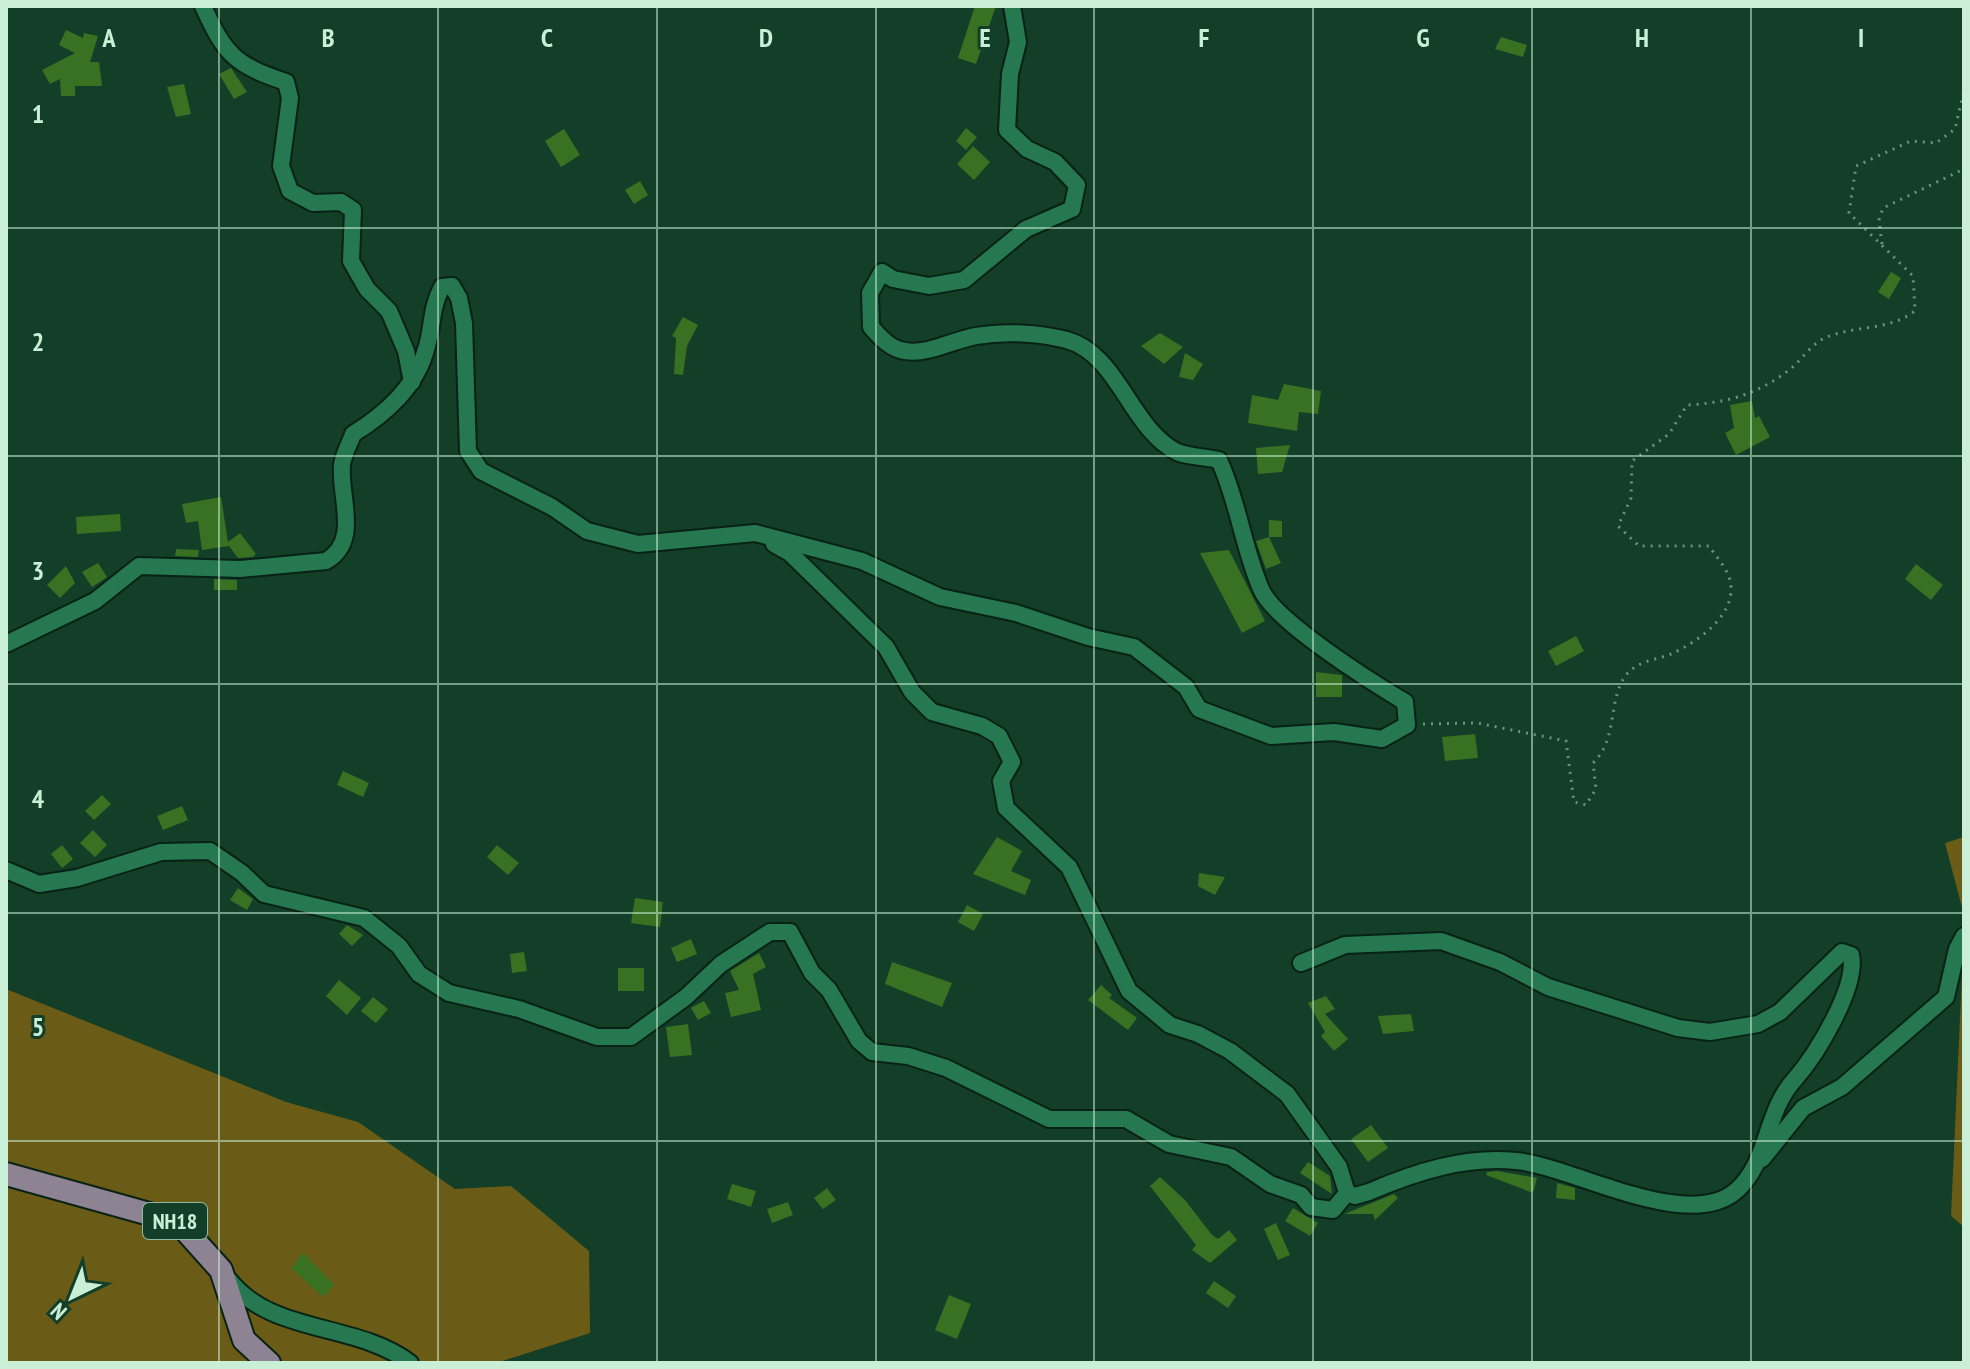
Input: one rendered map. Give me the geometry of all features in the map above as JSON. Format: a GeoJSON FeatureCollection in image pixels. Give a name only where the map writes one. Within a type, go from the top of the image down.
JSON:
{"type":"FeatureCollection","features":[{"type":"Feature","properties":{"kind":"main road","name":"NH18"},"geometry":{"type":"LineString","coordinates":[[6,1174],[178,1222],[221,1270],[244,1340],[269,1363]]}},
{"type":"Feature","properties":{"kind":"street"},"geometry":{"type":"LineString","coordinates":[[203,6],[214,32],[238,64],[286,82],[290,98],[281,166],[290,191],[313,203],[341,202],[353,210],[351,261],[367,289],[389,311],[406,351],[413,384]]}},
{"type":"Feature","properties":{"kind":"street"},"geometry":{"type":"LineString","coordinates":[[6,644],[95,601],[139,566],[240,569],[326,561],[337,554],[343,546],[346,501],[342,465],[353,434],[373,422],[413,384],[427,346],[433,303],[442,287],[452,286],[459,298],[464,323],[468,451],[481,471],[552,507],[587,531],[638,544],[755,533],[862,561],[940,597],[1016,613],[1088,637],[1134,647],[1186,687],[1199,709],[1271,736],[1334,732],[1382,739],[1407,725],[1405,702],[1361,676],[1307,636],[1262,592],[1233,490],[1219,460],[1177,452],[1137,416],[1101,362],[1068,341],[1024,333],[976,336],[917,352],[902,351],[884,342],[871,327],[870,293],[882,272],[893,279],[929,286],[964,280],[1026,229],[1072,209],[1077,185],[1055,162],[1027,149],[1007,130],[1010,74],[1018,42],[1012,6]]}},
{"type":"Feature","properties":{"kind":"street"},"geometry":{"type":"LineString","coordinates":[[755,533],[790,553],[886,647],[912,692],[932,712],[982,726],[999,736],[1012,762],[1001,781],[1006,808],[1069,867],[1129,991],[1170,1025],[1198,1034],[1230,1051],[1287,1094],[1339,1167],[1347,1193]]}},
{"type":"Feature","properties":{"kind":"street"},"geometry":{"type":"LineString","coordinates":[[6,870],[39,884],[77,878],[161,852],[210,851],[242,873],[264,894],[364,918],[399,946],[419,974],[449,993],[519,1009],[597,1037],[631,1037],[686,997],[721,964],[770,932],[790,932],[812,973],[835,999],[859,1041],[872,1052],[908,1056],[946,1068],[1049,1119],[1126,1119],[1169,1144],[1231,1157],[1270,1184],[1301,1195],[1311,1207],[1333,1210],[1347,1193]]}},
{"type":"Feature","properties":{"kind":"street"},"geometry":{"type":"LineString","coordinates":[[1347,1193],[1355,1196],[1451,1164],[1519,1161],[1659,1203],[1718,1200],[1736,1191],[1803,1108],[1842,1087],[1946,997],[1957,949],[1964,936]]}},
{"type":"Feature","properties":{"kind":"street"},"geometry":{"type":"LineString","coordinates":[[1301,963],[1345,945],[1441,941],[1500,962],[1548,987],[1678,1028],[1710,1032],[1758,1024],[1780,1012],[1830,961],[1842,952],[1851,955],[1853,965],[1836,1013],[1806,1066],[1776,1104],[1753,1170]]}},
{"type":"Feature","properties":{"kind":"street"},"geometry":{"type":"LineString","coordinates":[[221,1270],[240,1294],[268,1313],[364,1340],[410,1363]]}},
{"type":"Feature","properties":{"kind":"path"},"geometry":{"type":"LineString","coordinates":[[1407,725],[1477,723],[1566,741],[1574,802],[1586,805],[1596,789],[1593,763],[1606,751],[1627,674],[1645,661],[1671,654],[1703,635],[1720,619],[1727,604],[1730,578],[1709,546],[1639,546],[1618,526],[1631,498],[1632,461],[1669,434],[1687,405],[1725,403],[1760,389],[1792,367],[1824,337],[1898,324],[1915,311],[1913,276],[1849,213],[1856,166],[1911,141],[1936,143],[1955,129],[1964,91]]}},
{"type":"Feature","properties":{"kind":"path"},"geometry":{"type":"LineString","coordinates":[[1882,244],[1879,220],[1883,208],[1964,169]]}},
{"type":"Feature","properties":{"kind":"shaded area"},"geometry":{"type":"Polygon","coordinates":[[[1964,837],[1964,915],[1945,843],[1964,837]]]}},
{"type":"Feature","properties":{"kind":"shaded area"},"geometry":{"type":"Polygon","coordinates":[[[1964,930],[1964,1227],[1951,1216],[1964,930]]]}},
{"type":"Feature","properties":{"kind":"shaded area"},"geometry":{"type":"Polygon","coordinates":[[[6,989],[286,1102],[358,1122],[455,1189],[511,1186],[589,1251],[590,1333],[496,1363],[6,1363],[6,989]]]}},
{"type":"Feature","properties":{"kind":"building"},"geometry":{"type":"Polygon","coordinates":[[[975,6],[996,6],[976,64],[958,58],[975,6]]]}},
{"type":"Feature","properties":{"kind":"building"},"geometry":{"type":"Polygon","coordinates":[[[66,30],[83,38],[84,33],[98,36],[90,62],[99,62],[102,86],[75,86],[75,96],[61,96],[60,79],[50,84],[42,70],[75,53],[59,45],[66,30]]]}},
{"type":"Feature","properties":{"kind":"building"},"geometry":{"type":"Polygon","coordinates":[[[1501,37],[1527,45],[1523,57],[1495,49],[1501,37]]]}},
{"type":"Feature","properties":{"kind":"building"},"geometry":{"type":"Polygon","coordinates":[[[231,68],[247,92],[234,99],[219,74],[231,68]]]}},
{"type":"Feature","properties":{"kind":"building"},"geometry":{"type":"Polygon","coordinates":[[[184,84],[191,114],[176,117],[167,87],[184,84]]]}},
{"type":"Feature","properties":{"kind":"building"},"geometry":{"type":"Polygon","coordinates":[[[966,128],[977,137],[966,150],[956,141],[966,128]]]}},
{"type":"Feature","properties":{"kind":"building"},"geometry":{"type":"Polygon","coordinates":[[[564,129],[580,155],[561,167],[545,141],[564,129]]]}},
{"type":"Feature","properties":{"kind":"building"},"geometry":{"type":"Polygon","coordinates":[[[973,146],[990,162],[974,180],[957,164],[973,146]]]}},
{"type":"Feature","properties":{"kind":"building"},"geometry":{"type":"Polygon","coordinates":[[[640,181],[648,195],[634,204],[625,190],[640,181]]]}},
{"type":"Feature","properties":{"kind":"building"},"geometry":{"type":"Polygon","coordinates":[[[1891,272],[1901,278],[1889,299],[1878,292],[1891,272]]]}},
{"type":"Feature","properties":{"kind":"building"},"geometry":{"type":"Polygon","coordinates":[[[683,317],[698,325],[687,346],[683,375],[674,374],[676,338],[672,336],[683,317]]]}},
{"type":"Feature","properties":{"kind":"building"},"geometry":{"type":"Polygon","coordinates":[[[1160,333],[1183,347],[1164,364],[1141,346],[1160,333]]]}},
{"type":"Feature","properties":{"kind":"building"},"geometry":{"type":"Polygon","coordinates":[[[1185,353],[1203,364],[1193,380],[1179,377],[1185,353]]]}},
{"type":"Feature","properties":{"kind":"building"},"geometry":{"type":"Polygon","coordinates":[[[1284,384],[1321,391],[1318,414],[1299,412],[1297,431],[1248,423],[1252,395],[1278,400],[1284,384]]]}},
{"type":"Feature","properties":{"kind":"building"},"geometry":{"type":"Polygon","coordinates":[[[1752,401],[1755,418],[1759,416],[1770,437],[1736,455],[1725,433],[1734,428],[1730,405],[1752,401]]]}},
{"type":"Feature","properties":{"kind":"building"},"geometry":{"type":"Polygon","coordinates":[[[1290,445],[1282,472],[1258,474],[1256,448],[1290,445]]]}},
{"type":"Feature","properties":{"kind":"building"},"geometry":{"type":"Polygon","coordinates":[[[221,497],[228,542],[240,533],[256,554],[253,557],[238,558],[229,546],[202,550],[198,521],[186,523],[182,504],[221,497]]]}},
{"type":"Feature","properties":{"kind":"building"},"geometry":{"type":"Polygon","coordinates":[[[120,514],[121,531],[77,534],[76,517],[120,514]]]}},
{"type":"Feature","properties":{"kind":"building"},"geometry":{"type":"Polygon","coordinates":[[[1269,520],[1282,521],[1282,537],[1269,537],[1269,520]]]}},
{"type":"Feature","properties":{"kind":"building"},"geometry":{"type":"Polygon","coordinates":[[[1269,537],[1281,563],[1266,569],[1256,541],[1269,537]]]}},
{"type":"Feature","properties":{"kind":"building"},"geometry":{"type":"Polygon","coordinates":[[[176,549],[199,550],[198,557],[175,556],[176,549]]]}},
{"type":"Feature","properties":{"kind":"building"},"geometry":{"type":"Polygon","coordinates":[[[1229,550],[1265,621],[1242,633],[1200,553],[1229,550]]]}},
{"type":"Feature","properties":{"kind":"building"},"geometry":{"type":"Polygon","coordinates":[[[98,563],[107,577],[92,587],[82,572],[98,563]]]}},
{"type":"Feature","properties":{"kind":"building"},"geometry":{"type":"Polygon","coordinates":[[[1916,564],[1943,585],[1931,600],[1905,579],[1916,564]]]}},
{"type":"Feature","properties":{"kind":"building"},"geometry":{"type":"Polygon","coordinates":[[[66,566],[75,583],[60,598],[47,585],[66,566]]]}},
{"type":"Feature","properties":{"kind":"building"},"geometry":{"type":"Polygon","coordinates":[[[214,579],[237,580],[237,590],[214,590],[214,579]]]}},
{"type":"Feature","properties":{"kind":"building"},"geometry":{"type":"Polygon","coordinates":[[[1576,636],[1584,651],[1556,666],[1548,651],[1576,636]]]}},
{"type":"Feature","properties":{"kind":"building"},"geometry":{"type":"Polygon","coordinates":[[[1316,672],[1342,675],[1342,697],[1316,697],[1316,672]]]}},
{"type":"Feature","properties":{"kind":"building"},"geometry":{"type":"Polygon","coordinates":[[[1475,734],[1478,758],[1445,761],[1442,737],[1475,734]]]}},
{"type":"Feature","properties":{"kind":"building"},"geometry":{"type":"Polygon","coordinates":[[[343,771],[369,783],[363,797],[337,785],[343,771]]]}},
{"type":"Feature","properties":{"kind":"building"},"geometry":{"type":"Polygon","coordinates":[[[102,795],[111,804],[94,820],[85,811],[102,795]]]}},
{"type":"Feature","properties":{"kind":"building"},"geometry":{"type":"Polygon","coordinates":[[[182,806],[188,820],[163,830],[157,816],[182,806]]]}},
{"type":"Feature","properties":{"kind":"building"},"geometry":{"type":"Polygon","coordinates":[[[93,830],[107,845],[95,857],[80,843],[93,830]]]}},
{"type":"Feature","properties":{"kind":"building"},"geometry":{"type":"Polygon","coordinates":[[[997,837],[1022,851],[1011,871],[1031,880],[1025,895],[973,874],[997,837]]]}},
{"type":"Feature","properties":{"kind":"building"},"geometry":{"type":"Polygon","coordinates":[[[62,845],[73,859],[62,868],[51,854],[62,845]]]}},
{"type":"Feature","properties":{"kind":"building"},"geometry":{"type":"Polygon","coordinates":[[[497,845],[519,863],[508,875],[487,857],[497,845]]]}},
{"type":"Feature","properties":{"kind":"building"},"geometry":{"type":"Polygon","coordinates":[[[1199,873],[1225,877],[1215,895],[1198,886],[1199,873]]]}},
{"type":"Feature","properties":{"kind":"building"},"geometry":{"type":"Polygon","coordinates":[[[238,888],[253,899],[247,910],[230,900],[238,888]]]}},
{"type":"Feature","properties":{"kind":"building"},"geometry":{"type":"Polygon","coordinates":[[[635,898],[663,902],[660,927],[631,923],[635,898]]]}},
{"type":"Feature","properties":{"kind":"building"},"geometry":{"type":"Polygon","coordinates":[[[967,905],[983,914],[974,931],[958,922],[967,905]]]}},
{"type":"Feature","properties":{"kind":"building"},"geometry":{"type":"Polygon","coordinates":[[[347,925],[363,935],[352,946],[339,934],[347,925]]]}},
{"type":"Feature","properties":{"kind":"building"},"geometry":{"type":"Polygon","coordinates":[[[691,939],[697,954],[677,962],[671,948],[691,939]]]}},
{"type":"Feature","properties":{"kind":"building"},"geometry":{"type":"Polygon","coordinates":[[[524,952],[527,971],[512,973],[510,954],[524,952]]]}},
{"type":"Feature","properties":{"kind":"building"},"geometry":{"type":"Polygon","coordinates":[[[759,953],[766,967],[753,974],[761,1010],[731,1017],[725,993],[739,990],[730,971],[759,953]]]}},
{"type":"Feature","properties":{"kind":"building"},"geometry":{"type":"Polygon","coordinates":[[[892,962],[952,983],[942,1007],[885,984],[892,962]]]}},
{"type":"Feature","properties":{"kind":"building"},"geometry":{"type":"Polygon","coordinates":[[[618,968],[644,968],[644,991],[618,991],[618,968]]]}},
{"type":"Feature","properties":{"kind":"building"},"geometry":{"type":"Polygon","coordinates":[[[339,980],[361,998],[347,1015],[326,996],[339,980]]]}},
{"type":"Feature","properties":{"kind":"building"},"geometry":{"type":"Polygon","coordinates":[[[1101,985],[1112,995],[1109,998],[1137,1018],[1128,1030],[1088,1000],[1101,985]]]}},
{"type":"Feature","properties":{"kind":"building"},"geometry":{"type":"Polygon","coordinates":[[[1326,996],[1335,1009],[1325,1014],[1348,1039],[1334,1051],[1321,1036],[1325,1032],[1308,1003],[1326,996]]]}},
{"type":"Feature","properties":{"kind":"building"},"geometry":{"type":"Polygon","coordinates":[[[373,997],[388,1009],[376,1023],[361,1011],[373,997]]]}},
{"type":"Feature","properties":{"kind":"building"},"geometry":{"type":"Polygon","coordinates":[[[704,1001],[711,1013],[698,1020],[691,1008],[704,1001]]]}},
{"type":"Feature","properties":{"kind":"building"},"geometry":{"type":"Polygon","coordinates":[[[1411,1014],[1414,1031],[1383,1034],[1378,1016],[1411,1014]]]}},
{"type":"Feature","properties":{"kind":"building"},"geometry":{"type":"Polygon","coordinates":[[[688,1024],[692,1055],[670,1057],[666,1027],[688,1024]]]}},
{"type":"Feature","properties":{"kind":"building"},"geometry":{"type":"Polygon","coordinates":[[[1371,1125],[1388,1148],[1368,1162],[1351,1139],[1371,1125]]]}},
{"type":"Feature","properties":{"kind":"building"},"geometry":{"type":"Polygon","coordinates":[[[1308,1162],[1330,1176],[1332,1194],[1300,1173],[1308,1162]]]}},
{"type":"Feature","properties":{"kind":"building"},"geometry":{"type":"Polygon","coordinates":[[[1487,1172],[1537,1178],[1533,1193],[1486,1175],[1487,1172]]]}},
{"type":"Feature","properties":{"kind":"building"},"geometry":{"type":"Polygon","coordinates":[[[1160,1177],[1185,1200],[1212,1235],[1218,1239],[1229,1230],[1237,1240],[1210,1263],[1192,1250],[1196,1245],[1150,1186],[1160,1177]]]}},
{"type":"Feature","properties":{"kind":"building"},"geometry":{"type":"Polygon","coordinates":[[[1557,1183],[1575,1188],[1575,1200],[1556,1198],[1557,1183]]]}},
{"type":"Feature","properties":{"kind":"building"},"geometry":{"type":"Polygon","coordinates":[[[732,1184],[756,1191],[751,1207],[727,1199],[732,1184]]]}},
{"type":"Feature","properties":{"kind":"building"},"geometry":{"type":"Polygon","coordinates":[[[827,1188],[836,1200],[823,1209],[814,1198],[827,1188]]]}},
{"type":"Feature","properties":{"kind":"building"},"geometry":{"type":"Polygon","coordinates":[[[1394,1194],[1398,1198],[1375,1220],[1373,1214],[1344,1214],[1394,1194]]]}},
{"type":"Feature","properties":{"kind":"building"},"geometry":{"type":"Polygon","coordinates":[[[788,1202],[793,1215],[772,1223],[767,1209],[788,1202]]]}},
{"type":"Feature","properties":{"kind":"building"},"geometry":{"type":"Polygon","coordinates":[[[1293,1208],[1318,1223],[1310,1236],[1285,1221],[1293,1208]]]}},
{"type":"Feature","properties":{"kind":"building"},"geometry":{"type":"Polygon","coordinates":[[[1276,1223],[1290,1255],[1278,1260],[1264,1229],[1276,1223]]]}},
{"type":"Feature","properties":{"kind":"building"},"geometry":{"type":"Polygon","coordinates":[[[303,1253],[334,1285],[323,1297],[291,1268],[303,1253]]]}},
{"type":"Feature","properties":{"kind":"building"},"geometry":{"type":"Polygon","coordinates":[[[1214,1281],[1236,1296],[1228,1308],[1206,1293],[1214,1281]]]}},
{"type":"Feature","properties":{"kind":"building"},"geometry":{"type":"Polygon","coordinates":[[[949,1295],[971,1304],[957,1339],[935,1330],[949,1295]]]}}]}
